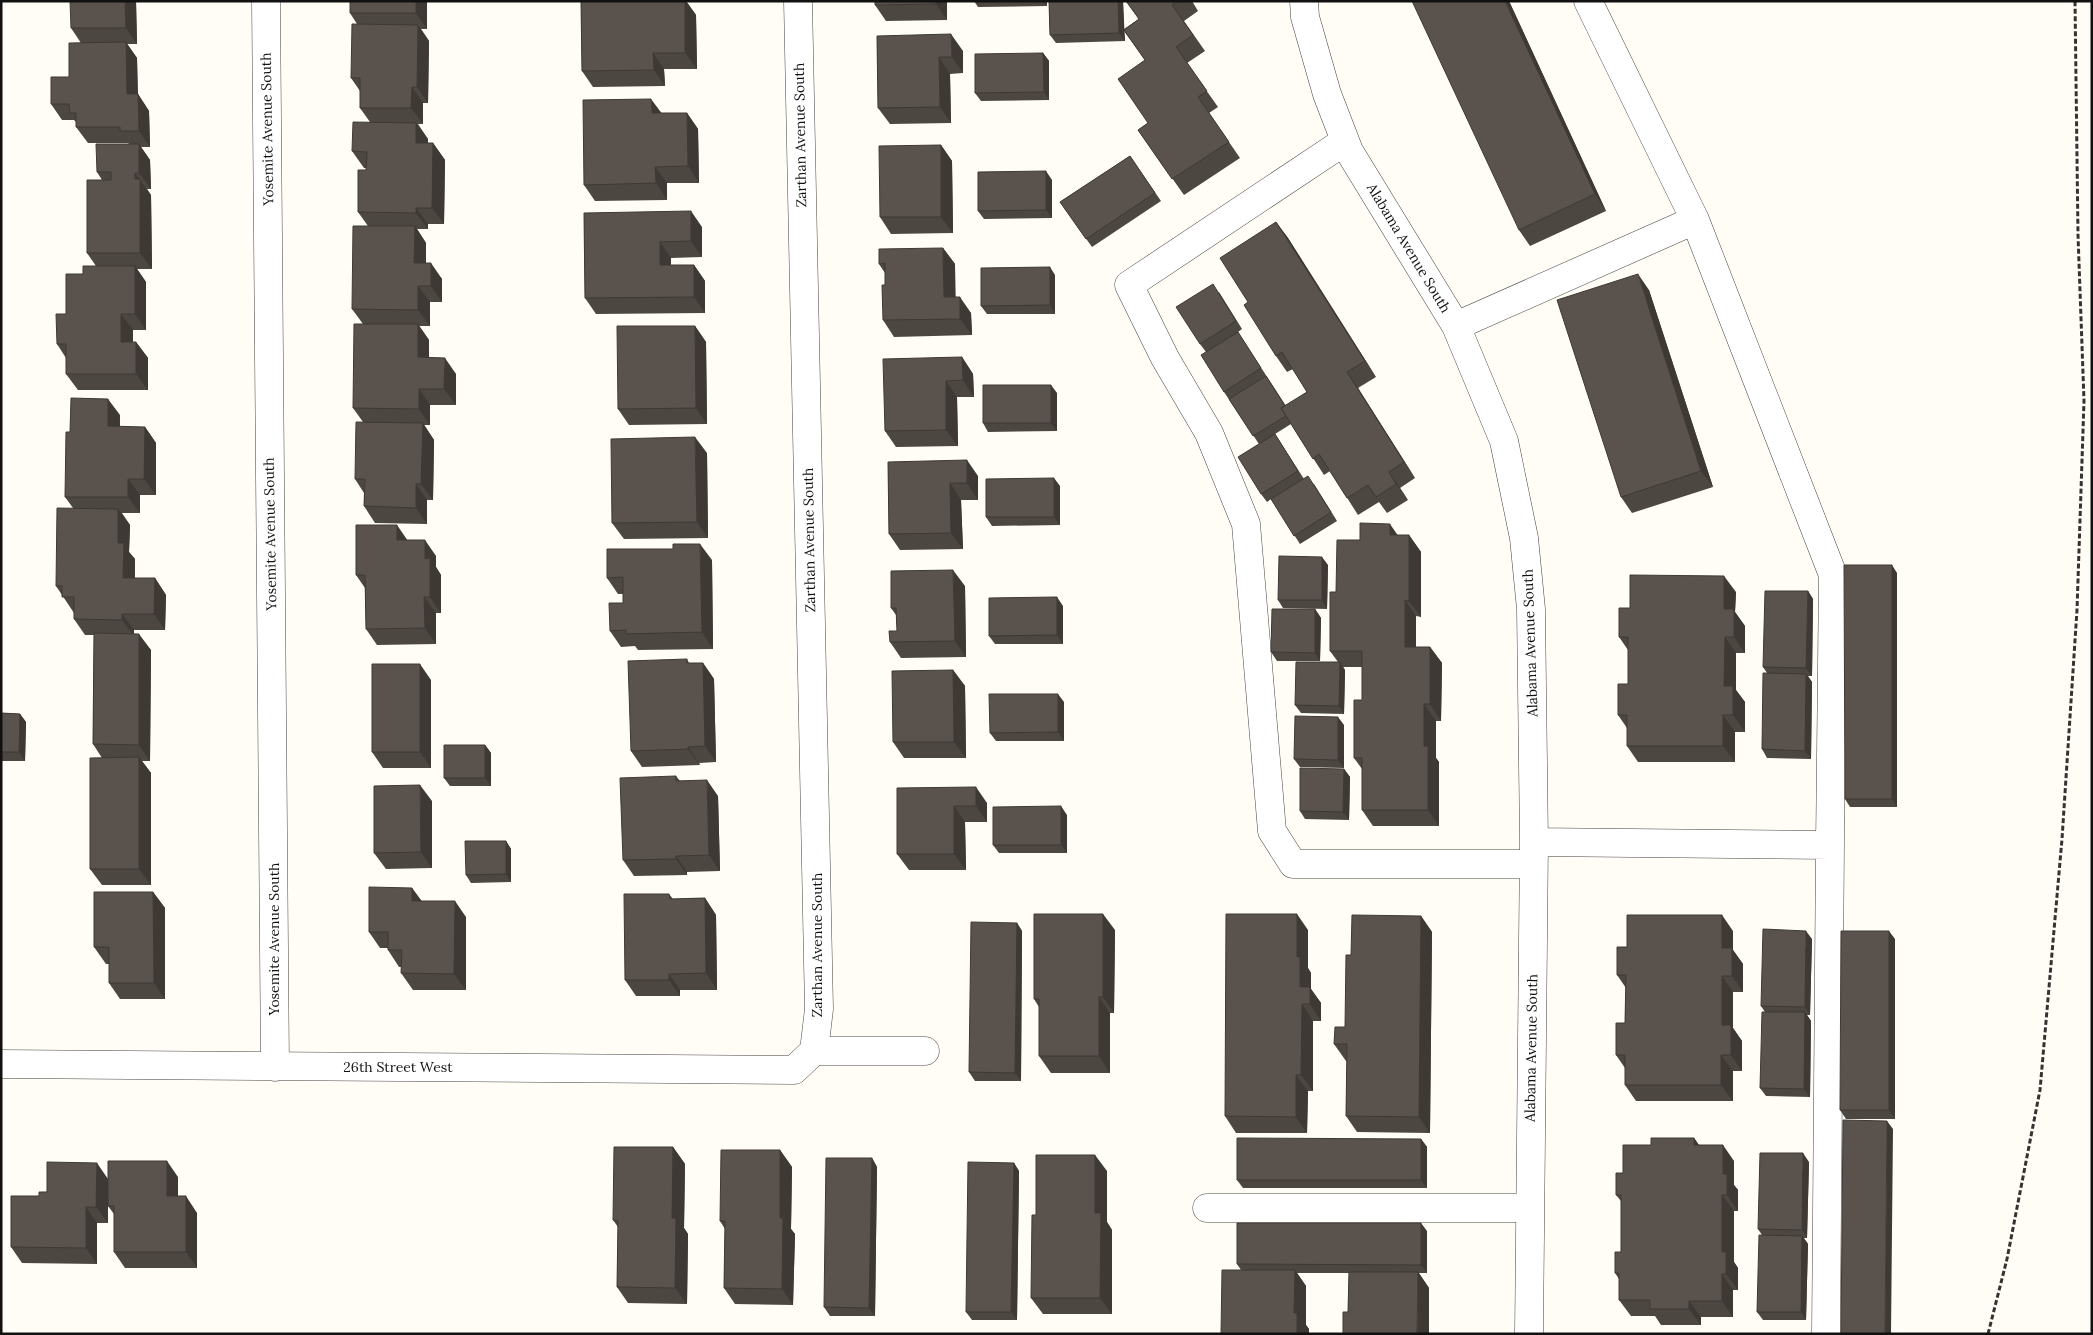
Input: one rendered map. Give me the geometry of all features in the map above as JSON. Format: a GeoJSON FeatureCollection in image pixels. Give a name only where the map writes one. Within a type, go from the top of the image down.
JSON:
{"type":"FeatureCollection","features":[{"type":"Feature","properties":{"kind":"street","name":"Yosemite Avenue South"},"geometry":{"type":"LineString","coordinates":[[266,1],[275,1067]]}},
{"type":"Feature","properties":{"kind":"street","name":"Zarthan Avenue South"},"geometry":{"type":"LineString","coordinates":[[798,1],[819,1009],[814,1051]]}},
{"type":"Feature","properties":{"kind":"street","name":"Alabama Avenue South"},"geometry":{"type":"LineString","coordinates":[[1304,1],[1305,17],[1327,94],[1349,151],[1456,326],[1504,441],[1524,538],[1531,609],[1534,853],[1529,1334]]}},
{"type":"Feature","properties":{"kind":"street"},"geometry":{"type":"LineString","coordinates":[[1588,1],[1695,220],[1833,575],[1826,1334]]}},
{"type":"Feature","properties":{"kind":"street"},"geometry":{"type":"LineString","coordinates":[[1345,141],[1129,285],[1165,358],[1209,434],[1246,524],[1272,831],[1293,864],[1534,853],[1830,846]]}},
{"type":"Feature","properties":{"kind":"street"},"geometry":{"type":"LineString","coordinates":[[1456,326],[1695,220]]}},
{"type":"Feature","properties":{"kind":"street","name":"26th Street West"},"geometry":{"type":"LineString","coordinates":[[1,1064],[794,1070],[814,1051]]}},
{"type":"Feature","properties":{"kind":"street"},"geometry":{"type":"LineString","coordinates":[[814,1051],[925,1051]]}},
{"type":"Feature","properties":{"kind":"street"},"geometry":{"type":"LineString","coordinates":[[1207,1208],[1529,1208]]}},
{"type":"Feature","properties":{"kind":"path"},"geometry":{"type":"LineString","coordinates":[[1988,1334],[2006,1259],[2040,1090],[2062,839],[2077,610],[2084,401],[2078,235],[2075,1]]}},
{"type":"Feature","properties":{"kind":"building"},"geometry":{"type":"Polygon","coordinates":[[[70,1],[125,1],[126,28],[71,28],[70,1]]]}},
{"type":"Feature","properties":{"kind":"building"},"geometry":{"type":"Polygon","coordinates":[[[350,1],[416,1],[416,13],[350,13],[350,1]]]}},
{"type":"Feature","properties":{"kind":"building"},"geometry":{"type":"Polygon","coordinates":[[[581,1],[685,1],[685,53],[653,53],[654,70],[582,71],[581,1]]]}},
{"type":"Feature","properties":{"kind":"building"},"geometry":{"type":"Polygon","coordinates":[[[875,1],[936,1],[936,4],[875,5],[875,1]]]}},
{"type":"Feature","properties":{"kind":"building"},"geometry":{"type":"Polygon","coordinates":[[[1049,1],[1118,1],[1119,33],[1050,35],[1049,1]]]}},
{"type":"Feature","properties":{"kind":"building"},"geometry":{"type":"Polygon","coordinates":[[[1126,1],[1178,1],[1172,5],[1193,35],[1176,47],[1207,91],[1198,97],[1229,142],[1172,179],[1138,130],[1148,123],[1118,79],[1145,60],[1124,30],[1139,19],[1126,1]]]}},
{"type":"Feature","properties":{"kind":"building"},"geometry":{"type":"Polygon","coordinates":[[[1412,1],[1505,1],[1595,194],[1519,230],[1412,1]]]}},
{"type":"Feature","properties":{"kind":"building"},"geometry":{"type":"Polygon","coordinates":[[[352,24],[418,25],[417,87],[412,87],[411,108],[360,108],[360,78],[351,78],[352,24]]]}},
{"type":"Feature","properties":{"kind":"building"},"geometry":{"type":"Polygon","coordinates":[[[951,34],[952,57],[939,57],[940,107],[878,108],[877,36],[951,34]]]}},
{"type":"Feature","properties":{"kind":"building"},"geometry":{"type":"Polygon","coordinates":[[[126,42],[127,94],[138,94],[139,131],[120,131],[120,127],[76,127],[76,113],[70,113],[69,104],[51,104],[51,77],[69,77],[69,43],[126,42]]]}},
{"type":"Feature","properties":{"kind":"building"},"geometry":{"type":"Polygon","coordinates":[[[1043,53],[1044,92],[975,93],[975,54],[1043,53]]]}},
{"type":"Feature","properties":{"kind":"building"},"geometry":{"type":"Polygon","coordinates":[[[651,99],[652,113],[687,113],[688,166],[655,167],[656,183],[584,185],[583,100],[651,99]]]}},
{"type":"Feature","properties":{"kind":"building"},"geometry":{"type":"Polygon","coordinates":[[[353,122],[416,123],[416,143],[433,143],[432,208],[416,208],[416,213],[358,212],[358,170],[366,170],[367,152],[352,151],[353,122]]]}},
{"type":"Feature","properties":{"kind":"building"},"geometry":{"type":"Polygon","coordinates":[[[96,144],[139,144],[139,173],[135,173],[135,179],[140,179],[140,253],[87,253],[87,180],[111,180],[111,172],[97,172],[96,144]]]}},
{"type":"Feature","properties":{"kind":"building"},"geometry":{"type":"Polygon","coordinates":[[[941,145],[941,217],[880,217],[879,146],[941,145]]]}},
{"type":"Feature","properties":{"kind":"building"},"geometry":{"type":"Polygon","coordinates":[[[1130,156],[1155,193],[1086,239],[1060,202],[1130,156]]]}},
{"type":"Feature","properties":{"kind":"building"},"geometry":{"type":"Polygon","coordinates":[[[1046,171],[1046,210],[978,211],[978,172],[1046,171]]]}},
{"type":"Feature","properties":{"kind":"building"},"geometry":{"type":"Polygon","coordinates":[[[691,211],[691,241],[660,242],[660,265],[694,265],[694,297],[585,298],[584,213],[691,211]]]}},
{"type":"Feature","properties":{"kind":"building"},"geometry":{"type":"Polygon","coordinates":[[[1276,222],[1365,361],[1347,372],[1404,462],[1389,472],[1396,484],[1376,497],[1368,485],[1347,498],[1319,454],[1313,459],[1281,408],[1307,392],[1282,352],[1276,356],[1244,305],[1248,302],[1220,258],[1276,222]]]}},
{"type":"Feature","properties":{"kind":"building"},"geometry":{"type":"Polygon","coordinates":[[[353,226],[415,226],[414,263],[431,263],[431,286],[418,286],[418,310],[352,309],[353,226]]]}},
{"type":"Feature","properties":{"kind":"building"},"geometry":{"type":"Polygon","coordinates":[[[943,248],[944,297],[960,297],[960,319],[883,320],[882,285],[885,285],[885,263],[879,264],[879,249],[943,248]]]}},
{"type":"Feature","properties":{"kind":"building"},"geometry":{"type":"Polygon","coordinates":[[[83,266],[135,266],[135,314],[121,314],[121,342],[136,342],[136,374],[66,374],[66,344],[57,344],[56,314],[66,314],[66,274],[83,274],[83,266]]]}},
{"type":"Feature","properties":{"kind":"building"},"geometry":{"type":"Polygon","coordinates":[[[1050,267],[1050,305],[981,306],[981,268],[1050,267]]]}},
{"type":"Feature","properties":{"kind":"building"},"geometry":{"type":"Polygon","coordinates":[[[1638,274],[1701,471],[1621,497],[1557,300],[1638,274]]]}},
{"type":"Feature","properties":{"kind":"building"},"geometry":{"type":"Polygon","coordinates":[[[1213,284],[1236,321],[1200,344],[1176,307],[1213,284]]]}},
{"type":"Feature","properties":{"kind":"building"},"geometry":{"type":"Polygon","coordinates":[[[354,324],[418,324],[418,357],[445,358],[444,389],[419,389],[419,409],[353,408],[354,324]]]}},
{"type":"Feature","properties":{"kind":"building"},"geometry":{"type":"Polygon","coordinates":[[[617,326],[695,326],[696,408],[618,409],[617,326]]]}},
{"type":"Feature","properties":{"kind":"building"},"geometry":{"type":"Polygon","coordinates":[[[1238,332],[1261,368],[1224,392],[1201,355],[1238,332]]]}},
{"type":"Feature","properties":{"kind":"building"},"geometry":{"type":"Polygon","coordinates":[[[962,357],[963,380],[946,381],[946,430],[885,431],[883,359],[962,357]]]}},
{"type":"Feature","properties":{"kind":"building"},"geometry":{"type":"Polygon","coordinates":[[[1266,376],[1285,406],[1281,408],[1286,416],[1253,436],[1229,399],[1266,376]]]}},
{"type":"Feature","properties":{"kind":"building"},"geometry":{"type":"Polygon","coordinates":[[[983,385],[1051,385],[1051,423],[983,423],[983,385]]]}},
{"type":"Feature","properties":{"kind":"building"},"geometry":{"type":"Polygon","coordinates":[[[71,398],[108,399],[108,426],[145,427],[144,479],[128,479],[128,497],[65,497],[66,432],[70,432],[71,398]]]}},
{"type":"Feature","properties":{"kind":"building"},"geometry":{"type":"Polygon","coordinates":[[[356,422],[423,423],[421,484],[416,484],[416,508],[364,506],[365,479],[355,479],[356,422]]]}},
{"type":"Feature","properties":{"kind":"building"},"geometry":{"type":"Polygon","coordinates":[[[1275,434],[1298,471],[1261,494],[1238,457],[1275,434]]]}},
{"type":"Feature","properties":{"kind":"building"},"geometry":{"type":"Polygon","coordinates":[[[695,437],[697,522],[612,523],[611,439],[695,437]]]}},
{"type":"Feature","properties":{"kind":"building"},"geometry":{"type":"Polygon","coordinates":[[[967,460],[967,483],[950,483],[951,533],[889,534],[888,462],[967,460]]]}},
{"type":"Feature","properties":{"kind":"building"},"geometry":{"type":"Polygon","coordinates":[[[1308,476],[1331,512],[1294,536],[1271,499],[1308,476]]]}},
{"type":"Feature","properties":{"kind":"building"},"geometry":{"type":"Polygon","coordinates":[[[1054,478],[1054,517],[986,517],[986,479],[1054,478]]]}},
{"type":"Feature","properties":{"kind":"building"},"geometry":{"type":"Polygon","coordinates":[[[57,508],[118,509],[118,543],[124,543],[123,578],[155,578],[154,614],[122,614],[122,620],[74,619],[74,597],[62,597],[62,586],[56,586],[57,508]]]}},
{"type":"Feature","properties":{"kind":"building"},"geometry":{"type":"Polygon","coordinates":[[[1360,523],[1390,524],[1390,535],[1409,535],[1409,601],[1405,600],[1405,647],[1430,647],[1430,704],[1424,704],[1424,746],[1428,746],[1428,810],[1362,810],[1362,758],[1354,758],[1354,700],[1362,700],[1362,651],[1330,651],[1330,592],[1336,592],[1337,540],[1360,540],[1360,523]]]}},
{"type":"Feature","properties":{"kind":"building"},"geometry":{"type":"Polygon","coordinates":[[[356,525],[397,525],[397,540],[425,540],[425,559],[430,558],[430,597],[424,597],[425,628],[366,629],[365,575],[356,575],[356,525]]]}},
{"type":"Feature","properties":{"kind":"building"},"geometry":{"type":"Polygon","coordinates":[[[673,544],[700,544],[702,632],[626,634],[626,630],[610,631],[609,603],[623,603],[623,577],[607,578],[607,549],[673,549],[673,544]]]}},
{"type":"Feature","properties":{"kind":"building"},"geometry":{"type":"Polygon","coordinates":[[[1279,556],[1322,557],[1322,600],[1278,600],[1279,556]]]}},
{"type":"Feature","properties":{"kind":"building"},"geometry":{"type":"Polygon","coordinates":[[[1844,565],[1892,565],[1892,799],[1845,799],[1844,565]]]}},
{"type":"Feature","properties":{"kind":"building"},"geometry":{"type":"Polygon","coordinates":[[[953,570],[955,641],[890,642],[889,631],[897,631],[896,608],[891,608],[891,571],[953,570]]]}},
{"type":"Feature","properties":{"kind":"building"},"geometry":{"type":"Polygon","coordinates":[[[1630,575],[1724,576],[1724,609],[1734,609],[1734,637],[1725,637],[1724,686],[1733,686],[1733,715],[1723,715],[1723,746],[1627,746],[1627,715],[1618,715],[1618,684],[1628,684],[1628,637],[1619,637],[1619,608],[1630,608],[1630,575]]]}},
{"type":"Feature","properties":{"kind":"building"},"geometry":{"type":"Polygon","coordinates":[[[1765,591],[1808,591],[1806,668],[1763,667],[1765,591]]]}},
{"type":"Feature","properties":{"kind":"building"},"geometry":{"type":"Polygon","coordinates":[[[1057,597],[1057,635],[989,636],[989,598],[1057,597]]]}},
{"type":"Feature","properties":{"kind":"building"},"geometry":{"type":"Polygon","coordinates":[[[1272,609],[1315,609],[1315,653],[1271,652],[1272,609]]]}},
{"type":"Feature","properties":{"kind":"building"},"geometry":{"type":"Polygon","coordinates":[[[94,633],[139,634],[139,745],[93,744],[94,633]]]}},
{"type":"Feature","properties":{"kind":"building"},"geometry":{"type":"Polygon","coordinates":[[[687,659],[687,663],[703,663],[705,746],[688,747],[688,749],[631,751],[628,661],[687,659]]]}},
{"type":"Feature","properties":{"kind":"building"},"geometry":{"type":"Polygon","coordinates":[[[1296,662],[1340,662],[1339,706],[1295,705],[1296,662]]]}},
{"type":"Feature","properties":{"kind":"building"},"geometry":{"type":"Polygon","coordinates":[[[372,664],[420,664],[420,752],[372,752],[372,664]]]}},
{"type":"Feature","properties":{"kind":"building"},"geometry":{"type":"Polygon","coordinates":[[[953,670],[954,742],[893,742],[892,671],[953,670]]]}},
{"type":"Feature","properties":{"kind":"building"},"geometry":{"type":"Polygon","coordinates":[[[1763,673],[1806,674],[1805,751],[1762,749],[1763,673]]]}},
{"type":"Feature","properties":{"kind":"building"},"geometry":{"type":"Polygon","coordinates":[[[989,694],[1058,694],[1058,732],[990,733],[989,694]]]}},
{"type":"Feature","properties":{"kind":"building"},"geometry":{"type":"Polygon","coordinates":[[[1,713],[20,714],[19,752],[1,752],[1,713]]]}},
{"type":"Feature","properties":{"kind":"building"},"geometry":{"type":"Polygon","coordinates":[[[1295,716],[1338,717],[1338,760],[1294,759],[1295,716]]]}},
{"type":"Feature","properties":{"kind":"building"},"geometry":{"type":"Polygon","coordinates":[[[444,745],[485,745],[485,778],[444,778],[444,745]]]}},
{"type":"Feature","properties":{"kind":"building"},"geometry":{"type":"Polygon","coordinates":[[[139,757],[139,869],[90,869],[90,758],[139,757]]]}},
{"type":"Feature","properties":{"kind":"building"},"geometry":{"type":"Polygon","coordinates":[[[1300,768],[1344,769],[1343,812],[1300,811],[1300,768]]]}},
{"type":"Feature","properties":{"kind":"building"},"geometry":{"type":"Polygon","coordinates":[[[676,776],[676,781],[707,780],[709,855],[676,856],[676,859],[623,860],[620,778],[676,776]]]}},
{"type":"Feature","properties":{"kind":"building"},"geometry":{"type":"Polygon","coordinates":[[[420,785],[421,852],[374,853],[374,786],[420,785]]]}},
{"type":"Feature","properties":{"kind":"building"},"geometry":{"type":"Polygon","coordinates":[[[976,787],[976,806],[954,806],[954,854],[897,854],[897,788],[976,787]]]}},
{"type":"Feature","properties":{"kind":"building"},"geometry":{"type":"Polygon","coordinates":[[[1061,806],[1061,845],[993,845],[993,807],[1061,806]]]}},
{"type":"Feature","properties":{"kind":"building"},"geometry":{"type":"Polygon","coordinates":[[[465,841],[506,841],[506,874],[466,875],[465,841]]]}},
{"type":"Feature","properties":{"kind":"building"},"geometry":{"type":"Polygon","coordinates":[[[369,887],[412,888],[412,901],[455,901],[454,974],[401,973],[402,950],[388,950],[388,932],[369,932],[369,887]]]}},
{"type":"Feature","properties":{"kind":"building"},"geometry":{"type":"Polygon","coordinates":[[[94,892],[153,892],[154,983],[109,983],[109,947],[94,947],[94,892]]]}},
{"type":"Feature","properties":{"kind":"building"},"geometry":{"type":"Polygon","coordinates":[[[624,894],[669,894],[670,899],[705,898],[706,973],[669,974],[669,980],[625,980],[624,894]]]}},
{"type":"Feature","properties":{"kind":"building"},"geometry":{"type":"Polygon","coordinates":[[[1034,914],[1103,914],[1103,997],[1099,997],[1099,1056],[1039,1056],[1039,999],[1034,999],[1034,914]]]}},
{"type":"Feature","properties":{"kind":"building"},"geometry":{"type":"Polygon","coordinates":[[[1226,914],[1297,914],[1297,957],[1300,957],[1300,987],[1310,987],[1310,1004],[1302,1004],[1301,1075],[1296,1075],[1296,1117],[1225,1116],[1226,914]]]}},
{"type":"Feature","properties":{"kind":"building"},"geometry":{"type":"Polygon","coordinates":[[[1352,915],[1421,916],[1419,1117],[1346,1116],[1347,1044],[1334,1044],[1335,1027],[1345,1027],[1346,955],[1351,955],[1352,915]]]}},
{"type":"Feature","properties":{"kind":"building"},"geometry":{"type":"Polygon","coordinates":[[[1627,915],[1722,915],[1722,948],[1732,948],[1732,976],[1722,976],[1722,1025],[1731,1025],[1731,1055],[1721,1055],[1721,1085],[1625,1085],[1625,1055],[1616,1055],[1616,1023],[1625,1023],[1626,975],[1617,975],[1617,947],[1627,947],[1627,915]]]}},
{"type":"Feature","properties":{"kind":"building"},"geometry":{"type":"Polygon","coordinates":[[[971,922],[1017,923],[1015,1073],[969,1072],[971,922]]]}},
{"type":"Feature","properties":{"kind":"building"},"geometry":{"type":"Polygon","coordinates":[[[1763,929],[1806,931],[1805,1007],[1761,1006],[1763,929]]]}},
{"type":"Feature","properties":{"kind":"building"},"geometry":{"type":"Polygon","coordinates":[[[1841,931],[1889,931],[1889,1110],[1840,1110],[1841,931]]]}},
{"type":"Feature","properties":{"kind":"building"},"geometry":{"type":"Polygon","coordinates":[[[1762,1012],[1805,1012],[1804,1089],[1760,1088],[1762,1012]]]}},
{"type":"Feature","properties":{"kind":"building"},"geometry":{"type":"Polygon","coordinates":[[[1843,1120],[1887,1121],[1885,1334],[1841,1334],[1843,1120]]]}},
{"type":"Feature","properties":{"kind":"building"},"geometry":{"type":"Polygon","coordinates":[[[1237,1138],[1421,1139],[1421,1180],[1237,1180],[1237,1138]]]}},
{"type":"Feature","properties":{"kind":"building"},"geometry":{"type":"Polygon","coordinates":[[[1651,1138],[1694,1138],[1694,1145],[1723,1145],[1723,1174],[1727,1174],[1727,1195],[1722,1195],[1722,1252],[1726,1252],[1726,1274],[1722,1274],[1722,1301],[1689,1301],[1689,1309],[1650,1309],[1650,1300],[1619,1300],[1619,1273],[1615,1273],[1615,1252],[1621,1252],[1621,1195],[1616,1195],[1616,1173],[1623,1173],[1623,1145],[1651,1145],[1651,1138]]]}},
{"type":"Feature","properties":{"kind":"building"},"geometry":{"type":"Polygon","coordinates":[[[614,1147],[673,1147],[672,1218],[676,1218],[675,1288],[617,1287],[618,1221],[613,1220],[614,1147]]]}},
{"type":"Feature","properties":{"kind":"building"},"geometry":{"type":"Polygon","coordinates":[[[721,1150],[780,1150],[780,1218],[783,1218],[782,1289],[724,1288],[725,1221],[720,1221],[721,1150]]]}},
{"type":"Feature","properties":{"kind":"building"},"geometry":{"type":"Polygon","coordinates":[[[1760,1153],[1803,1153],[1802,1230],[1758,1229],[1760,1153]]]}},
{"type":"Feature","properties":{"kind":"building"},"geometry":{"type":"Polygon","coordinates":[[[1036,1155],[1095,1155],[1095,1213],[1101,1213],[1100,1298],[1031,1298],[1032,1215],[1036,1215],[1036,1155]]]}},
{"type":"Feature","properties":{"kind":"building"},"geometry":{"type":"Polygon","coordinates":[[[826,1158],[872,1158],[869,1308],[824,1307],[826,1158]]]}},
{"type":"Feature","properties":{"kind":"building"},"geometry":{"type":"Polygon","coordinates":[[[108,1161],[167,1161],[167,1196],[186,1196],[186,1252],[114,1252],[114,1206],[108,1206],[108,1161]]]}},
{"type":"Feature","properties":{"kind":"building"},"geometry":{"type":"Polygon","coordinates":[[[47,1162],[97,1163],[96,1207],[86,1207],[86,1248],[11,1247],[11,1196],[39,1196],[39,1192],[47,1192],[47,1162]]]}},
{"type":"Feature","properties":{"kind":"building"},"geometry":{"type":"Polygon","coordinates":[[[968,1162],[1014,1163],[1011,1312],[966,1312],[968,1162]]]}},
{"type":"Feature","properties":{"kind":"building"},"geometry":{"type":"Polygon","coordinates":[[[1237,1223],[1421,1223],[1421,1265],[1237,1264],[1237,1223]]]}},
{"type":"Feature","properties":{"kind":"building"},"geometry":{"type":"Polygon","coordinates":[[[1759,1235],[1802,1236],[1801,1312],[1757,1312],[1759,1235]]]}},
{"type":"Feature","properties":{"kind":"building"},"geometry":{"type":"Polygon","coordinates":[[[1222,1270],[1295,1270],[1294,1313],[1297,1313],[1297,1334],[1221,1334],[1222,1270]]]}},
{"type":"Feature","properties":{"kind":"building"},"geometry":{"type":"Polygon","coordinates":[[[1349,1272],[1418,1272],[1417,1334],[1343,1334],[1343,1312],[1348,1312],[1349,1272]]]}}]}
